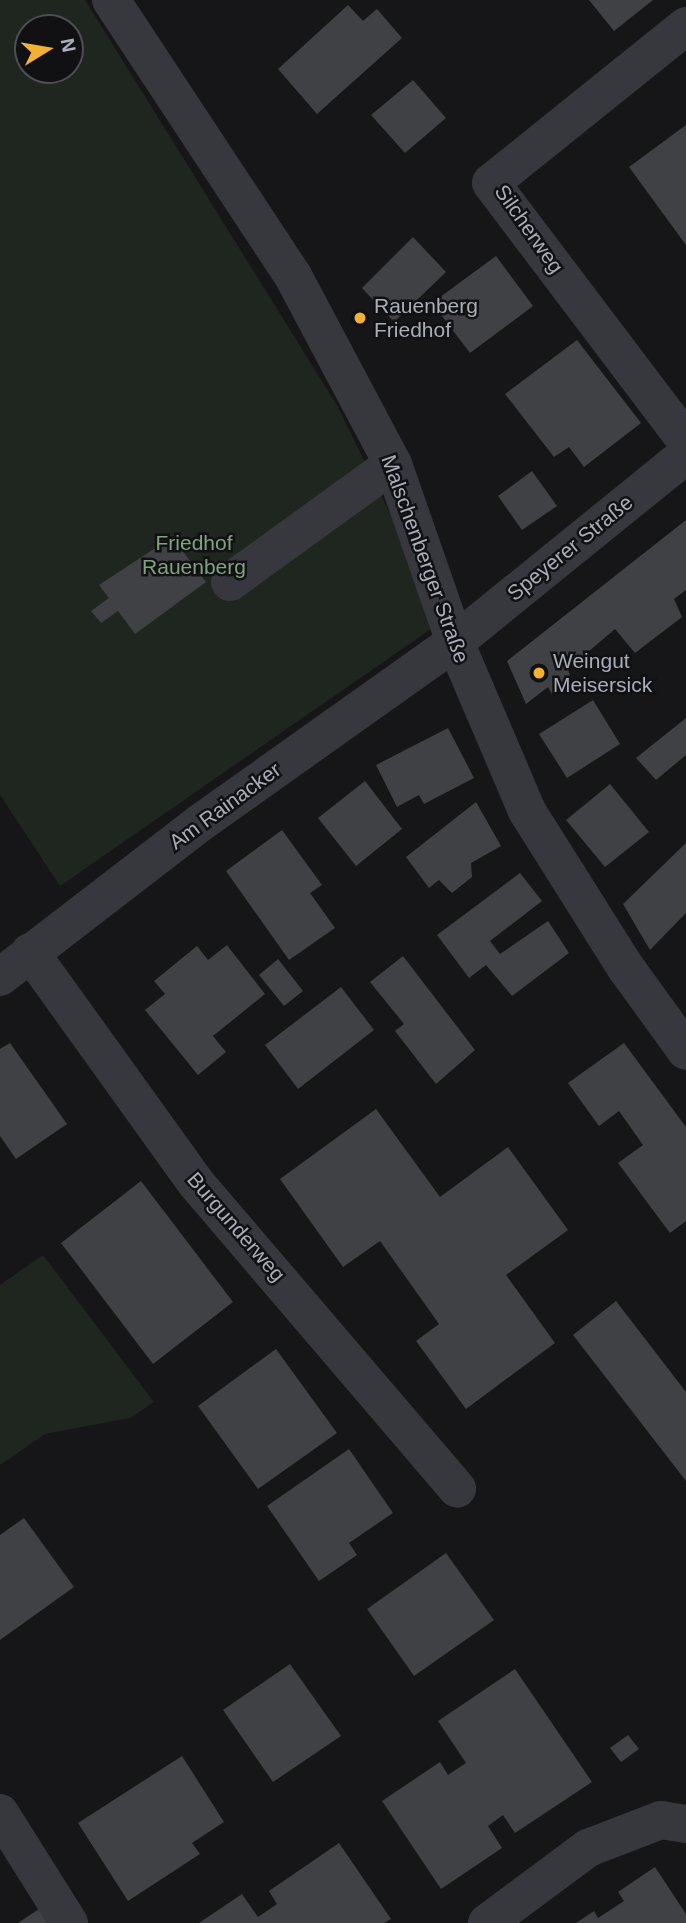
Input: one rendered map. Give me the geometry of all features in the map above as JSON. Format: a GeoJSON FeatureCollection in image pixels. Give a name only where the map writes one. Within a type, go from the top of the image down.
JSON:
{"type":"FeatureCollection","features":[{"type":"Feature","properties":{"kind":"street","name":"Malschenberger Straße"},"geometry":{"type":"LineString","coordinates":[[111,0],[293,276],[393,464],[455,642],[527,811],[626,968],[686,1051]]}},
{"type":"Feature","properties":{"kind":"street","name":"Silcherweg"},"geometry":{"type":"LineString","coordinates":[[681,39],[491,183],[686,441]]}},
{"type":"Feature","properties":{"kind":"street","name":"Speyerer Straße"},"geometry":{"type":"LineString","coordinates":[[455,642],[686,455]]}},
{"type":"Feature","properties":{"kind":"street"},"geometry":{"type":"LineString","coordinates":[[230,582],[393,464]]}},
{"type":"Feature","properties":{"kind":"street","name":"Am Rainacker"},"geometry":{"type":"LineString","coordinates":[[0,977],[200,823],[455,642]]}},
{"type":"Feature","properties":{"kind":"street","name":"Burgunderweg"},"geometry":{"type":"LineString","coordinates":[[30,952],[196,1183],[457,1489]]}},
{"type":"Feature","properties":{"kind":"street"},"geometry":{"type":"LineString","coordinates":[[0,1813],[69,1923]]}},
{"type":"Feature","properties":{"kind":"street"},"geometry":{"type":"LineString","coordinates":[[487,1923],[588,1848],[661,1820],[686,1824]]}},
{"type":"Feature","properties":{"kind":"green space","name":"Friedhof Rauenberg"},"geometry":{"type":"Polygon","coordinates":[[[0,0],[85,0],[338,407],[392,518],[431,629],[60,886],[0,795],[0,0]]]}},
{"type":"Feature","properties":{"kind":"green space"},"geometry":{"type":"Polygon","coordinates":[[[43,1255],[154,1402],[130,1418],[45,1434],[0,1465],[0,1285],[43,1255]]]}},
{"type":"Feature","properties":{"kind":"building"},"geometry":{"type":"Polygon","coordinates":[[[589,0],[653,0],[614,31],[589,0]]]}},
{"type":"Feature","properties":{"kind":"building"},"geometry":{"type":"Polygon","coordinates":[[[348,5],[363,21],[377,9],[402,38],[317,114],[278,69],[348,5]]]}},
{"type":"Feature","properties":{"kind":"building"},"geometry":{"type":"Polygon","coordinates":[[[413,80],[446,118],[405,153],[371,115],[413,80]]]}},
{"type":"Feature","properties":{"kind":"building"},"geometry":{"type":"Polygon","coordinates":[[[686,125],[686,245],[629,167],[686,125]]]}},
{"type":"Feature","properties":{"kind":"building"},"geometry":{"type":"Polygon","coordinates":[[[413,237],[446,272],[394,322],[362,288],[413,237]]]}},
{"type":"Feature","properties":{"kind":"building"},"geometry":{"type":"Polygon","coordinates":[[[496,256],[533,306],[470,353],[432,303],[496,256]]]}},
{"type":"Feature","properties":{"kind":"building"},"geometry":{"type":"Polygon","coordinates":[[[577,340],[641,423],[584,467],[569,447],[554,457],[505,394],[577,340]]]}},
{"type":"Feature","properties":{"kind":"building"},"geometry":{"type":"Polygon","coordinates":[[[532,471],[557,506],[522,530],[498,496],[532,471]]]}},
{"type":"Feature","properties":{"kind":"building"},"geometry":{"type":"Polygon","coordinates":[[[686,520],[686,590],[674,599],[682,617],[635,653],[615,629],[568,669],[572,682],[552,694],[548,687],[526,704],[507,661],[686,520]]]}},
{"type":"Feature","properties":{"kind":"building"},"geometry":{"type":"Polygon","coordinates":[[[172,537],[206,582],[135,634],[118,611],[101,623],[91,611],[109,598],[99,585],[172,537]]]}},
{"type":"Feature","properties":{"kind":"building"},"geometry":{"type":"Polygon","coordinates":[[[593,700],[620,744],[567,778],[539,734],[593,700]]]}},
{"type":"Feature","properties":{"kind":"building"},"geometry":{"type":"Polygon","coordinates":[[[686,718],[686,755],[656,780],[636,758],[686,718]]]}},
{"type":"Feature","properties":{"kind":"building"},"geometry":{"type":"Polygon","coordinates":[[[448,728],[474,778],[424,804],[419,795],[397,807],[376,765],[448,728]]]}},
{"type":"Feature","properties":{"kind":"building"},"geometry":{"type":"Polygon","coordinates":[[[365,781],[402,829],[356,866],[318,818],[365,781]]]}},
{"type":"Feature","properties":{"kind":"building"},"geometry":{"type":"Polygon","coordinates":[[[610,784],[649,832],[605,867],[566,820],[610,784]]]}},
{"type":"Feature","properties":{"kind":"building"},"geometry":{"type":"Polygon","coordinates":[[[476,802],[501,846],[471,863],[472,877],[452,893],[439,880],[429,888],[406,857],[476,802]]]}},
{"type":"Feature","properties":{"kind":"building"},"geometry":{"type":"Polygon","coordinates":[[[282,830],[322,885],[310,893],[335,928],[289,960],[226,871],[282,830]]]}},
{"type":"Feature","properties":{"kind":"building"},"geometry":{"type":"Polygon","coordinates":[[[686,843],[686,913],[650,950],[623,904],[686,843]]]}},
{"type":"Feature","properties":{"kind":"building"},"geometry":{"type":"Polygon","coordinates":[[[520,873],[542,901],[490,941],[500,954],[548,921],[569,953],[512,996],[486,965],[469,978],[437,935],[520,873]]]}},
{"type":"Feature","properties":{"kind":"building"},"geometry":{"type":"Polygon","coordinates":[[[227,945],[265,994],[213,1036],[226,1052],[198,1075],[145,1010],[165,994],[154,981],[197,946],[208,960],[227,945]]]}},
{"type":"Feature","properties":{"kind":"building"},"geometry":{"type":"Polygon","coordinates":[[[403,956],[475,1050],[436,1084],[395,1031],[404,1024],[370,982],[403,956]]]}},
{"type":"Feature","properties":{"kind":"building"},"geometry":{"type":"Polygon","coordinates":[[[278,959],[303,991],[284,1006],[259,975],[278,959]]]}},
{"type":"Feature","properties":{"kind":"building"},"geometry":{"type":"Polygon","coordinates":[[[341,987],[374,1030],[298,1089],[265,1045],[341,987]]]}},
{"type":"Feature","properties":{"kind":"building"},"geometry":{"type":"Polygon","coordinates":[[[10,1043],[67,1124],[16,1159],[0,1136],[0,1049],[10,1043]]]}},
{"type":"Feature","properties":{"kind":"building"},"geometry":{"type":"Polygon","coordinates":[[[624,1043],[686,1127],[686,1221],[670,1233],[618,1163],[643,1145],[619,1111],[599,1126],[568,1083],[624,1043]]]}},
{"type":"Feature","properties":{"kind":"building"},"geometry":{"type":"Polygon","coordinates":[[[376,1109],[440,1197],[508,1147],[568,1230],[506,1275],[555,1343],[466,1409],[416,1341],[439,1324],[380,1241],[343,1267],[280,1179],[376,1109]]]}},
{"type":"Feature","properties":{"kind":"building"},"geometry":{"type":"Polygon","coordinates":[[[141,1181],[233,1302],[153,1364],[61,1243],[141,1181]]]}},
{"type":"Feature","properties":{"kind":"building"},"geometry":{"type":"Polygon","coordinates":[[[616,1301],[686,1392],[686,1481],[573,1335],[616,1301]]]}},
{"type":"Feature","properties":{"kind":"building"},"geometry":{"type":"Polygon","coordinates":[[[276,1349],[337,1433],[258,1489],[198,1406],[276,1349]]]}},
{"type":"Feature","properties":{"kind":"building"},"geometry":{"type":"Polygon","coordinates":[[[349,1449],[393,1513],[349,1543],[357,1555],[319,1581],[267,1506],[349,1449]]]}},
{"type":"Feature","properties":{"kind":"building"},"geometry":{"type":"Polygon","coordinates":[[[24,1518],[74,1587],[0,1640],[0,1535],[24,1518]]]}},
{"type":"Feature","properties":{"kind":"building"},"geometry":{"type":"Polygon","coordinates":[[[446,1553],[494,1620],[414,1676],[367,1609],[446,1553]]]}},
{"type":"Feature","properties":{"kind":"building"},"geometry":{"type":"Polygon","coordinates":[[[290,1664],[341,1736],[273,1782],[223,1710],[290,1664]]]}},
{"type":"Feature","properties":{"kind":"building"},"geometry":{"type":"Polygon","coordinates":[[[515,1669],[592,1782],[515,1833],[503,1815],[488,1826],[502,1848],[441,1889],[382,1801],[440,1762],[448,1775],[466,1763],[438,1721],[515,1669]]]}},
{"type":"Feature","properties":{"kind":"building"},"geometry":{"type":"Polygon","coordinates":[[[628,1735],[639,1749],[621,1762],[610,1748],[628,1735]]]}},
{"type":"Feature","properties":{"kind":"building"},"geometry":{"type":"Polygon","coordinates":[[[182,1756],[224,1822],[192,1843],[200,1854],[128,1901],[78,1823],[182,1756]]]}},
{"type":"Feature","properties":{"kind":"building"},"geometry":{"type":"Polygon","coordinates":[[[339,1843],[391,1919],[384,1923],[199,1923],[242,1894],[258,1917],[277,1904],[269,1891],[339,1843]]]}},
{"type":"Feature","properties":{"kind":"building"},"geometry":{"type":"Polygon","coordinates":[[[655,1867],[686,1914],[686,1923],[576,1923],[594,1911],[598,1918],[624,1901],[618,1892],[655,1867]]]}},
{"type":"Feature","properties":{"kind":"building"},"geometry":{"type":"Polygon","coordinates":[[[39,1909],[48,1923],[18,1923],[39,1909]]]}},
{"type":"Feature","properties":{"kind":"place","name":"Rauenberg Friedhof"},"geometry":{"type":"Point","coordinates":[360,318]}},
{"type":"Feature","properties":{"kind":"place","name":"Weingut Meisersick"},"geometry":{"type":"Point","coordinates":[539,673]}}]}
